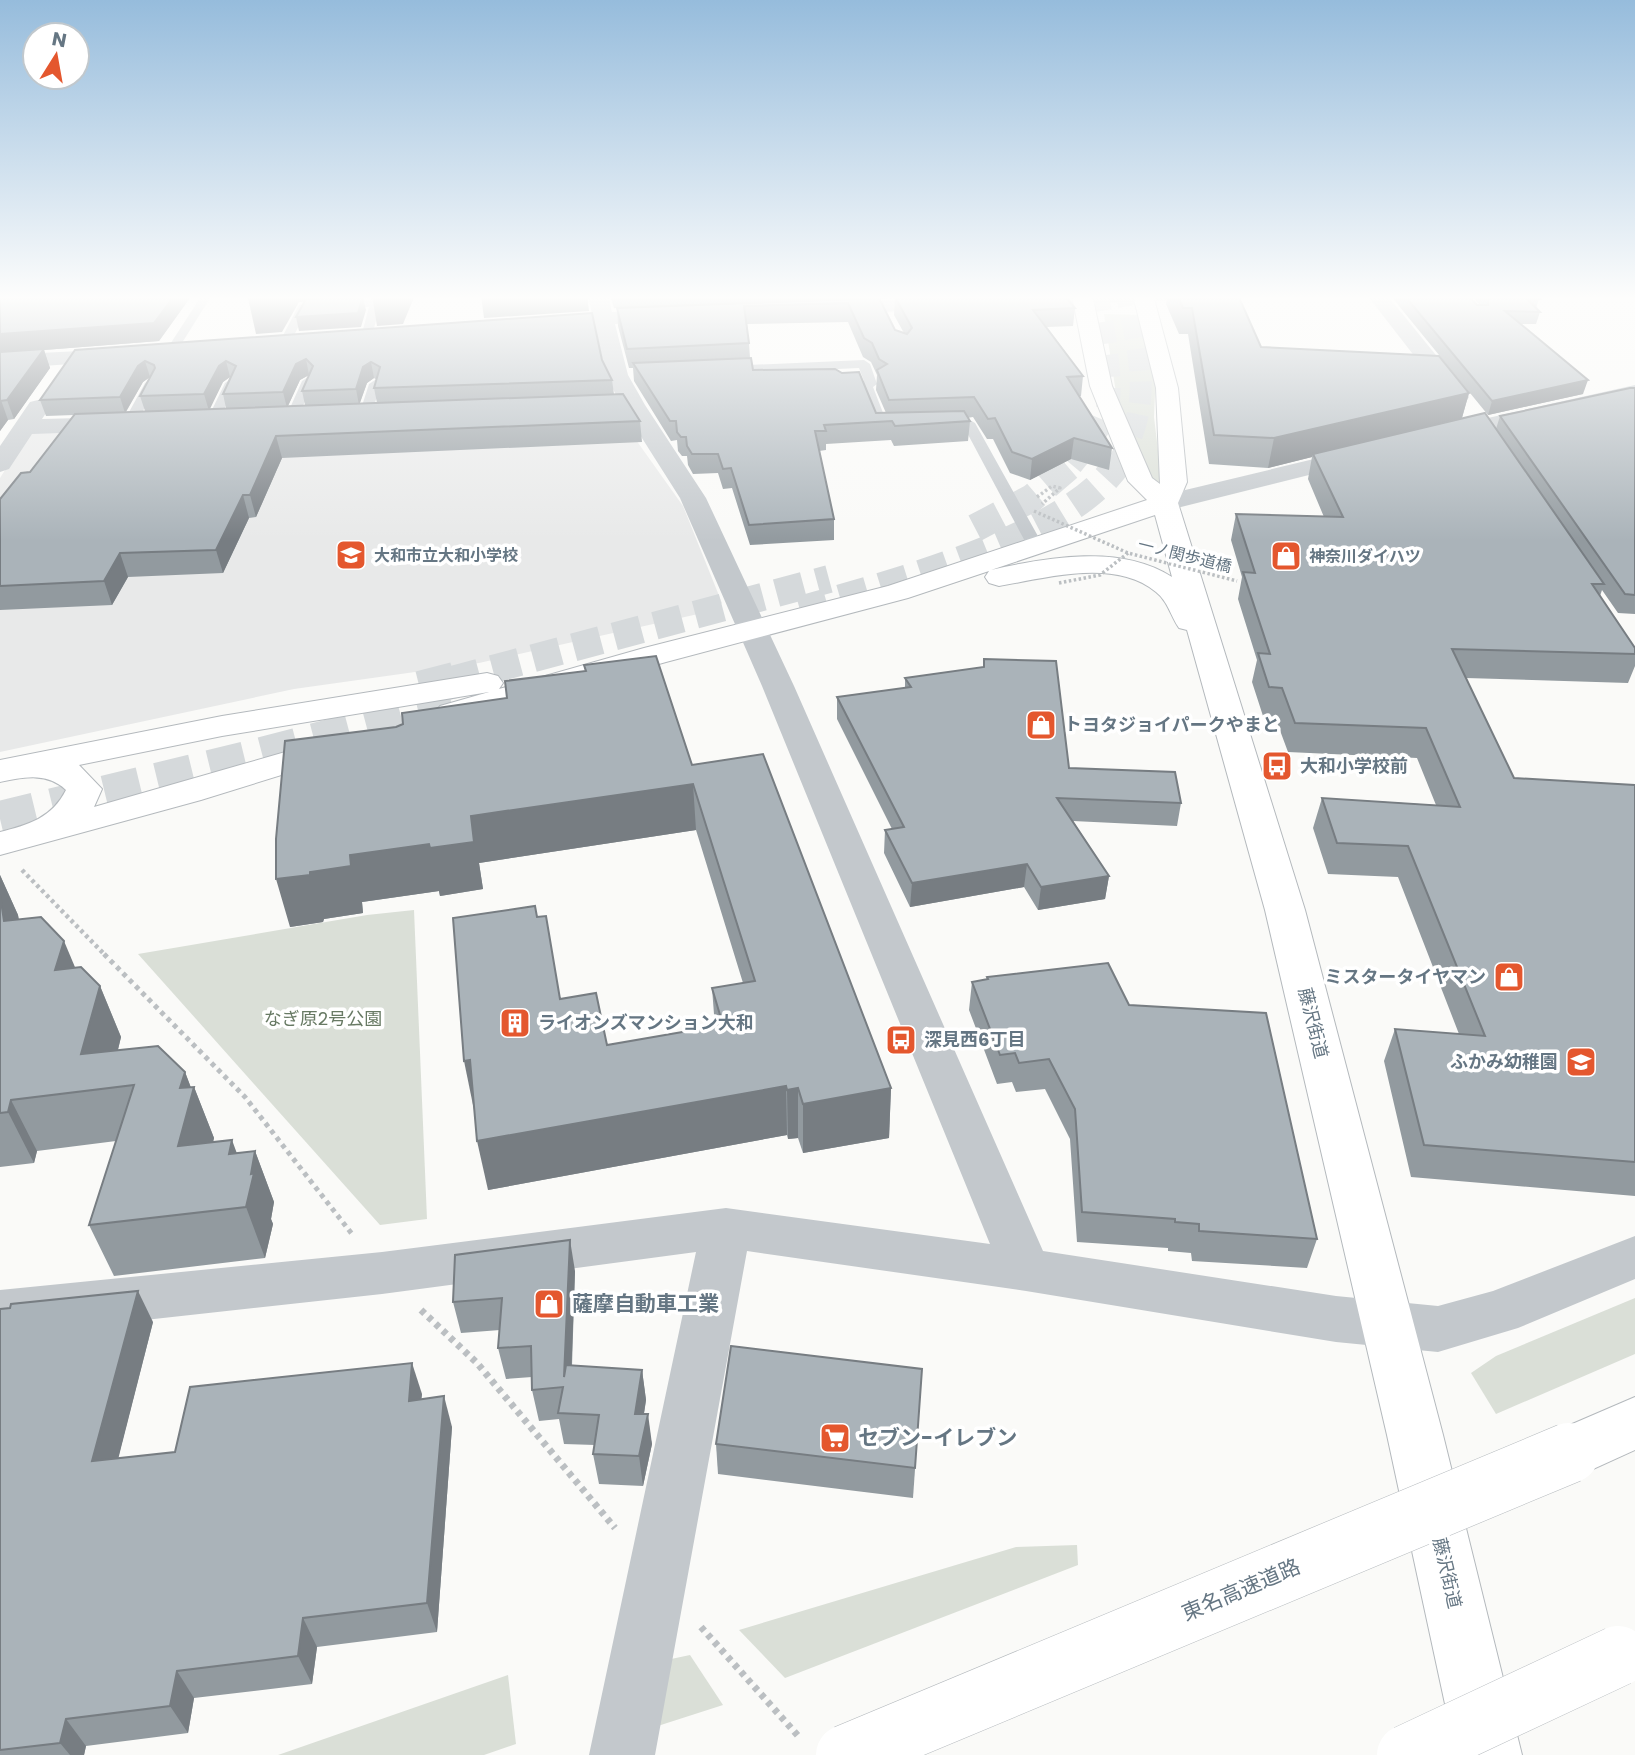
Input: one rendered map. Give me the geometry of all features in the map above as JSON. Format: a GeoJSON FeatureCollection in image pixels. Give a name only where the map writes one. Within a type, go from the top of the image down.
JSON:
{"type":"FeatureCollection","features":[{"type":"Feature","properties":{"kind":"highway"},"geometry":{"type":"LineString","coordinates":[[1099,377],[1141,481],[1165,503]]}},
{"type":"Feature","properties":{"kind":"highway"},"geometry":{"type":"LineString","coordinates":[[0,844],[188,792],[654,655],[898,592],[1165,503],[1174,482],[1164,377]]}},
{"type":"Feature","properties":{"kind":"highway","name":"藤沢街道"},"geometry":{"type":"LineString","coordinates":[[1165,503],[1284,910],[1389,1325],[1489,1755]]}},
{"type":"Feature","properties":{"kind":"highway"},"geometry":{"type":"LineString","coordinates":[[898,592],[1077,566],[1100,565],[1139,572],[1167,585],[1180,602],[1219,688]]}},
{"type":"Feature","properties":{"kind":"highway"},"geometry":{"type":"LineString","coordinates":[[10,769],[177,736],[654,655]]}},
{"type":"Feature","properties":{"kind":"highway"},"geometry":{"type":"LineString","coordinates":[[177,736],[140,752],[126,770],[127,780],[135,789],[155,793],[188,792]]}},
{"type":"Feature","properties":{"kind":"highway"},"geometry":{"type":"LineString","coordinates":[[10,769],[55,767],[72,775],[84,789],[76,806],[48,830]]}},
{"type":"Feature","properties":{"kind":"highway","name":"東名高速道路"},"geometry":{"type":"LineString","coordinates":[[846,1755],[1635,1423]]}},
{"type":"Feature","properties":{"kind":"highway"},"geometry":{"type":"LineString","coordinates":[[1407,1755],[1627,1652]]}},
{"type":"Feature","properties":{"kind":"street"},"geometry":{"type":"LineString","coordinates":[[0,464],[58,377]]}},
{"type":"Feature","properties":{"kind":"street"},"geometry":{"type":"LineString","coordinates":[[625,377],[633,405],[694,498],[1026,1270]]}},
{"type":"Feature","properties":{"kind":"street"},"geometry":{"type":"LineString","coordinates":[[1441,377],[1485,433]]}},
{"type":"Feature","properties":{"kind":"street"},"geometry":{"type":"LineString","coordinates":[[1416,442],[1485,433],[1635,391]]}},
{"type":"Feature","properties":{"kind":"street"},"geometry":{"type":"LineString","coordinates":[[604,406],[633,405]]}},
{"type":"Feature","properties":{"kind":"street"},"geometry":{"type":"LineString","coordinates":[[340,416],[391,414]]}},
{"type":"Feature","properties":{"kind":"street"},"geometry":{"type":"LineString","coordinates":[[266,418],[316,416]]}},
{"type":"Feature","properties":{"kind":"street"},"geometry":{"type":"LineString","coordinates":[[186,421],[240,419]]}},
{"type":"Feature","properties":{"kind":"street"},"geometry":{"type":"LineString","coordinates":[[25,427],[158,422]]}},
{"type":"Feature","properties":{"kind":"street"},"geometry":{"type":"LineString","coordinates":[[1165,503],[1377,452]]}},
{"type":"Feature","properties":{"kind":"street"},"geometry":{"type":"LineString","coordinates":[[622,1755],[726,1228]]}},
{"type":"Feature","properties":{"kind":"street"},"geometry":{"type":"LineString","coordinates":[[0,1313],[382,1273],[726,1228],[1389,1325],[1438,1329],[1499,1312],[1635,1257]]}},
{"type":"Feature","properties":{"kind":"lane"},"geometry":{"type":"LineString","coordinates":[[863,377],[863,384],[882,427],[906,426]]}},
{"type":"Feature","properties":{"kind":"lane"},"geometry":{"type":"LineString","coordinates":[[292,417],[308,381]]}},
{"type":"Feature","properties":{"kind":"lane"},"geometry":{"type":"LineString","coordinates":[[130,423],[151,383]]}},
{"type":"Feature","properties":{"kind":"lane"},"geometry":{"type":"LineString","coordinates":[[214,420],[230,383]]}},
{"type":"Feature","properties":{"kind":"lane"},"geometry":{"type":"LineString","coordinates":[[365,415],[375,384]]}},
{"type":"Feature","properties":{"kind":"lane"},"geometry":{"type":"LineString","coordinates":[[863,384],[885,384]]}},
{"type":"Feature","properties":{"kind":"lane"},"geometry":{"type":"LineString","coordinates":[[931,425],[968,423],[1036,547]]}},
{"type":"Feature","properties":{"kind":"path","name":"一ノ関歩道橋"},"geometry":{"type":"LineString","coordinates":[[1030,502],[1052,486],[1060,488],[1034,511],[1128,554],[1237,581],[1248,581]]}},
{"type":"Feature","properties":{"kind":"path","name":"一ノ関歩道橋"},"geometry":{"type":"LineString","coordinates":[[1059,583],[1100,575],[1128,554]]}},
{"type":"Feature","properties":{"kind":"shaded area","name":"大和市立大和小学校"},"geometry":{"type":"Polygon","coordinates":[[[614,409],[683,506],[722,603],[716,610],[479,663],[294,689],[0,752],[0,478],[29,432],[614,409]]]}},
{"type":"Feature","properties":{"kind":"green space"},"geometry":{"type":"Polygon","coordinates":[[[1114,377],[1156,377],[1154,417],[1162,484],[1153,484],[1116,393],[1114,377]]]}},
{"type":"Feature","properties":{"kind":"green space","name":"なぎ原2号公園"},"geometry":{"type":"Polygon","coordinates":[[[414,910],[427,1219],[380,1225],[138,954],[367,915],[414,910]]]}},
{"type":"Feature","properties":{"kind":"green space"},"geometry":{"type":"Polygon","coordinates":[[[1635,1298],[1635,1354],[1496,1414],[1471,1373],[1496,1356],[1635,1298]]]}},
{"type":"Feature","properties":{"kind":"green space"},"geometry":{"type":"Polygon","coordinates":[[[1077,1545],[1078,1565],[785,1678],[739,1630],[1016,1547],[1077,1545]]]}},
{"type":"Feature","properties":{"kind":"green space"},"geometry":{"type":"Polygon","coordinates":[[[690,1655],[723,1705],[636,1733],[657,1662],[690,1655]]]}},
{"type":"Feature","properties":{"kind":"green space"},"geometry":{"type":"Polygon","coordinates":[[[508,1675],[516,1744],[484,1755],[278,1755],[508,1675]]]}},
{"type":"Feature","properties":{"kind":"building"},"geometry":{"type":"Polygon","coordinates":[[[0,377],[24,377],[7,400],[0,401],[0,377]]]}},
{"type":"Feature","properties":{"kind":"building"},"geometry":{"type":"Polygon","coordinates":[[[56,377],[132,377],[120,397],[40,400],[56,377]]]}},
{"type":"Feature","properties":{"kind":"building"},"geometry":{"type":"Polygon","coordinates":[[[150,377],[213,377],[204,394],[140,396],[150,377]]]}},
{"type":"Feature","properties":{"kind":"building"},"geometry":{"type":"Polygon","coordinates":[[[231,377],[290,377],[283,392],[223,394],[231,377]]]}},
{"type":"Feature","properties":{"kind":"building"},"geometry":{"type":"Polygon","coordinates":[[[308,377],[360,377],[356,389],[302,391],[308,377]]]}},
{"type":"Feature","properties":{"kind":"building"},"geometry":{"type":"Polygon","coordinates":[[[377,377],[610,377],[612,380],[374,388],[377,377]]]}},
{"type":"Feature","properties":{"kind":"building"},"geometry":{"type":"Polygon","coordinates":[[[642,377],[861,377],[876,413],[964,411],[970,421],[895,426],[892,421],[824,425],[826,431],[815,431],[834,519],[749,525],[731,468],[723,469],[718,454],[692,454],[686,437],[681,437],[677,432],[676,421],[670,421],[642,377]]]}},
{"type":"Feature","properties":{"kind":"building"},"geometry":{"type":"Polygon","coordinates":[[[880,377],[1069,377],[1112,448],[1074,438],[1032,459],[1012,452],[995,418],[988,419],[974,397],[889,400],[880,377]]]}},
{"type":"Feature","properties":{"kind":"building"},"geometry":{"type":"Polygon","coordinates":[[[1204,377],[1456,377],[1469,393],[1274,438],[1214,435],[1204,377]]]}},
{"type":"Feature","properties":{"kind":"building"},"geometry":{"type":"Polygon","coordinates":[[[1472,377],[1584,377],[1588,380],[1492,401],[1472,377]]]}},
{"type":"Feature","properties":{"kind":"building"},"geometry":{"type":"Polygon","coordinates":[[[1635,388],[1635,595],[1625,594],[1500,416],[1635,388]]]}},
{"type":"Feature","properties":{"kind":"building"},"geometry":{"type":"Polygon","coordinates":[[[623,394],[640,421],[276,436],[250,495],[243,495],[216,550],[120,553],[104,581],[0,586],[0,499],[21,473],[30,472],[75,414],[623,394]]]}},
{"type":"Feature","properties":{"kind":"building"},"geometry":{"type":"Polygon","coordinates":[[[1485,413],[1604,584],[1592,584],[1635,648],[1635,654],[1452,649],[1514,778],[1635,785],[1635,1162],[1424,1145],[1395,1029],[1485,1036],[1408,846],[1337,843],[1322,798],[1460,807],[1426,728],[1295,723],[1282,688],[1269,687],[1258,653],[1270,654],[1243,572],[1255,573],[1236,514],[1343,517],[1313,454],[1485,413]]]}},
{"type":"Feature","properties":{"kind":"building"},"geometry":{"type":"Polygon","coordinates":[[[656,656],[692,765],[763,754],[891,1088],[803,1104],[798,1088],[787,1090],[786,1086],[477,1141],[470,1060],[464,1061],[453,918],[535,906],[537,917],[546,916],[560,999],[596,993],[607,1045],[723,1025],[712,988],[755,981],[693,784],[471,816],[474,842],[430,848],[429,844],[350,855],[351,866],[276,879],[276,839],[285,741],[396,727],[403,724],[402,713],[507,698],[505,681],[586,671],[584,665],[656,656]]]}},
{"type":"Feature","properties":{"kind":"building"},"geometry":{"type":"Polygon","coordinates":[[[984,659],[1056,661],[1069,768],[1175,772],[1181,803],[1057,798],[1109,876],[1041,887],[1027,864],[912,883],[885,830],[904,827],[837,697],[911,687],[905,678],[984,667],[984,659]]]}},
{"type":"Feature","properties":{"kind":"building"},"geometry":{"type":"Polygon","coordinates":[[[0,895],[4,921],[41,917],[64,941],[55,970],[81,967],[100,986],[81,1054],[158,1046],[185,1072],[180,1088],[194,1087],[178,1146],[232,1140],[229,1154],[255,1151],[251,1174],[254,1173],[246,1207],[89,1225],[134,1085],[11,1100],[8,1112],[0,1113],[0,895]]]}},
{"type":"Feature","properties":{"kind":"building"},"geometry":{"type":"Polygon","coordinates":[[[1108,963],[1129,1005],[1266,1013],[1317,1239],[1199,1231],[1199,1224],[1175,1222],[1175,1219],[1082,1212],[1075,1109],[1049,1059],[1019,1063],[1015,1053],[1000,1055],[972,982],[988,979],[987,977],[1108,963]]]}},
{"type":"Feature","properties":{"kind":"building"},"geometry":{"type":"Polygon","coordinates":[[[570,1240],[564,1377],[566,1365],[642,1370],[635,1414],[648,1414],[639,1456],[593,1454],[599,1415],[558,1413],[563,1387],[532,1390],[531,1346],[498,1348],[502,1298],[453,1302],[455,1255],[570,1240]]]}},
{"type":"Feature","properties":{"kind":"building"},"geometry":{"type":"Polygon","coordinates":[[[138,1291],[92,1461],[175,1452],[190,1387],[412,1363],[409,1401],[444,1396],[427,1603],[303,1618],[298,1656],[177,1671],[170,1706],[66,1719],[60,1743],[0,1750],[0,1309],[10,1308],[11,1304],[138,1291]]]}},
{"type":"Feature","properties":{"kind":"building"},"geometry":{"type":"Polygon","coordinates":[[[731,1346],[922,1369],[915,1468],[716,1444],[731,1346]]]}},
{"type":"Feature","properties":{"kind":"tunnel"},"geometry":{"type":"LineString","coordinates":[[1072,465],[1089,444],[1106,413],[1109,377]]}},
{"type":"Feature","properties":{"kind":"tunnel"},"geometry":{"type":"LineString","coordinates":[[1117,465],[1136,422],[1140,377]]}},
{"type":"Feature","properties":{"kind":"tunnel"},"geometry":{"type":"LineString","coordinates":[[975,528],[1032,498],[1073,463]]}},
{"type":"Feature","properties":{"kind":"tunnel"},"geometry":{"type":"LineString","coordinates":[[800,610],[925,572],[1019,536],[1061,514],[1095,490],[1118,463]]}},
{"type":"Feature","properties":{"kind":"tunnel"},"geometry":{"type":"LineString","coordinates":[[452,680],[829,579]]}},
{"type":"Feature","properties":{"kind":"tunnel"},"geometry":{"type":"LineString","coordinates":[[420,689],[459,679]]}},
{"type":"Feature","properties":{"kind":"tunnel"},"geometry":{"type":"LineString","coordinates":[[0,819],[247,759],[452,705]]}},
{"type":"Feature","properties":{"kind":"place","name":"大和市立大和小学校"},"geometry":{"type":"Point","coordinates":[351,555]}},
{"type":"Feature","properties":{"kind":"place","name":"神奈川ダイハツ"},"geometry":{"type":"Point","coordinates":[1286,556]}},
{"type":"Feature","properties":{"kind":"place","name":"トヨタジョイパークやまと"},"geometry":{"type":"Point","coordinates":[1041,725]}},
{"type":"Feature","properties":{"kind":"place","name":"大和小学校前"},"geometry":{"type":"Point","coordinates":[1277,766]}},
{"type":"Feature","properties":{"kind":"place","name":"ミスタータイヤマン"},"geometry":{"type":"Point","coordinates":[1509,977]}},
{"type":"Feature","properties":{"kind":"place","name":"ライオンズマンション大和"},"geometry":{"type":"Point","coordinates":[515,1023]}},
{"type":"Feature","properties":{"kind":"place","name":"深見西6丁目"},"geometry":{"type":"Point","coordinates":[901,1040]}},
{"type":"Feature","properties":{"kind":"place","name":"ふかみ幼稚園"},"geometry":{"type":"Point","coordinates":[1581,1062]}},
{"type":"Feature","properties":{"kind":"place","name":"薩摩自動車工業"},"geometry":{"type":"Point","coordinates":[549,1304]}},
{"type":"Feature","properties":{"kind":"place","name":"セブン-イレブン"},"geometry":{"type":"Point","coordinates":[835,1438]}}]}
